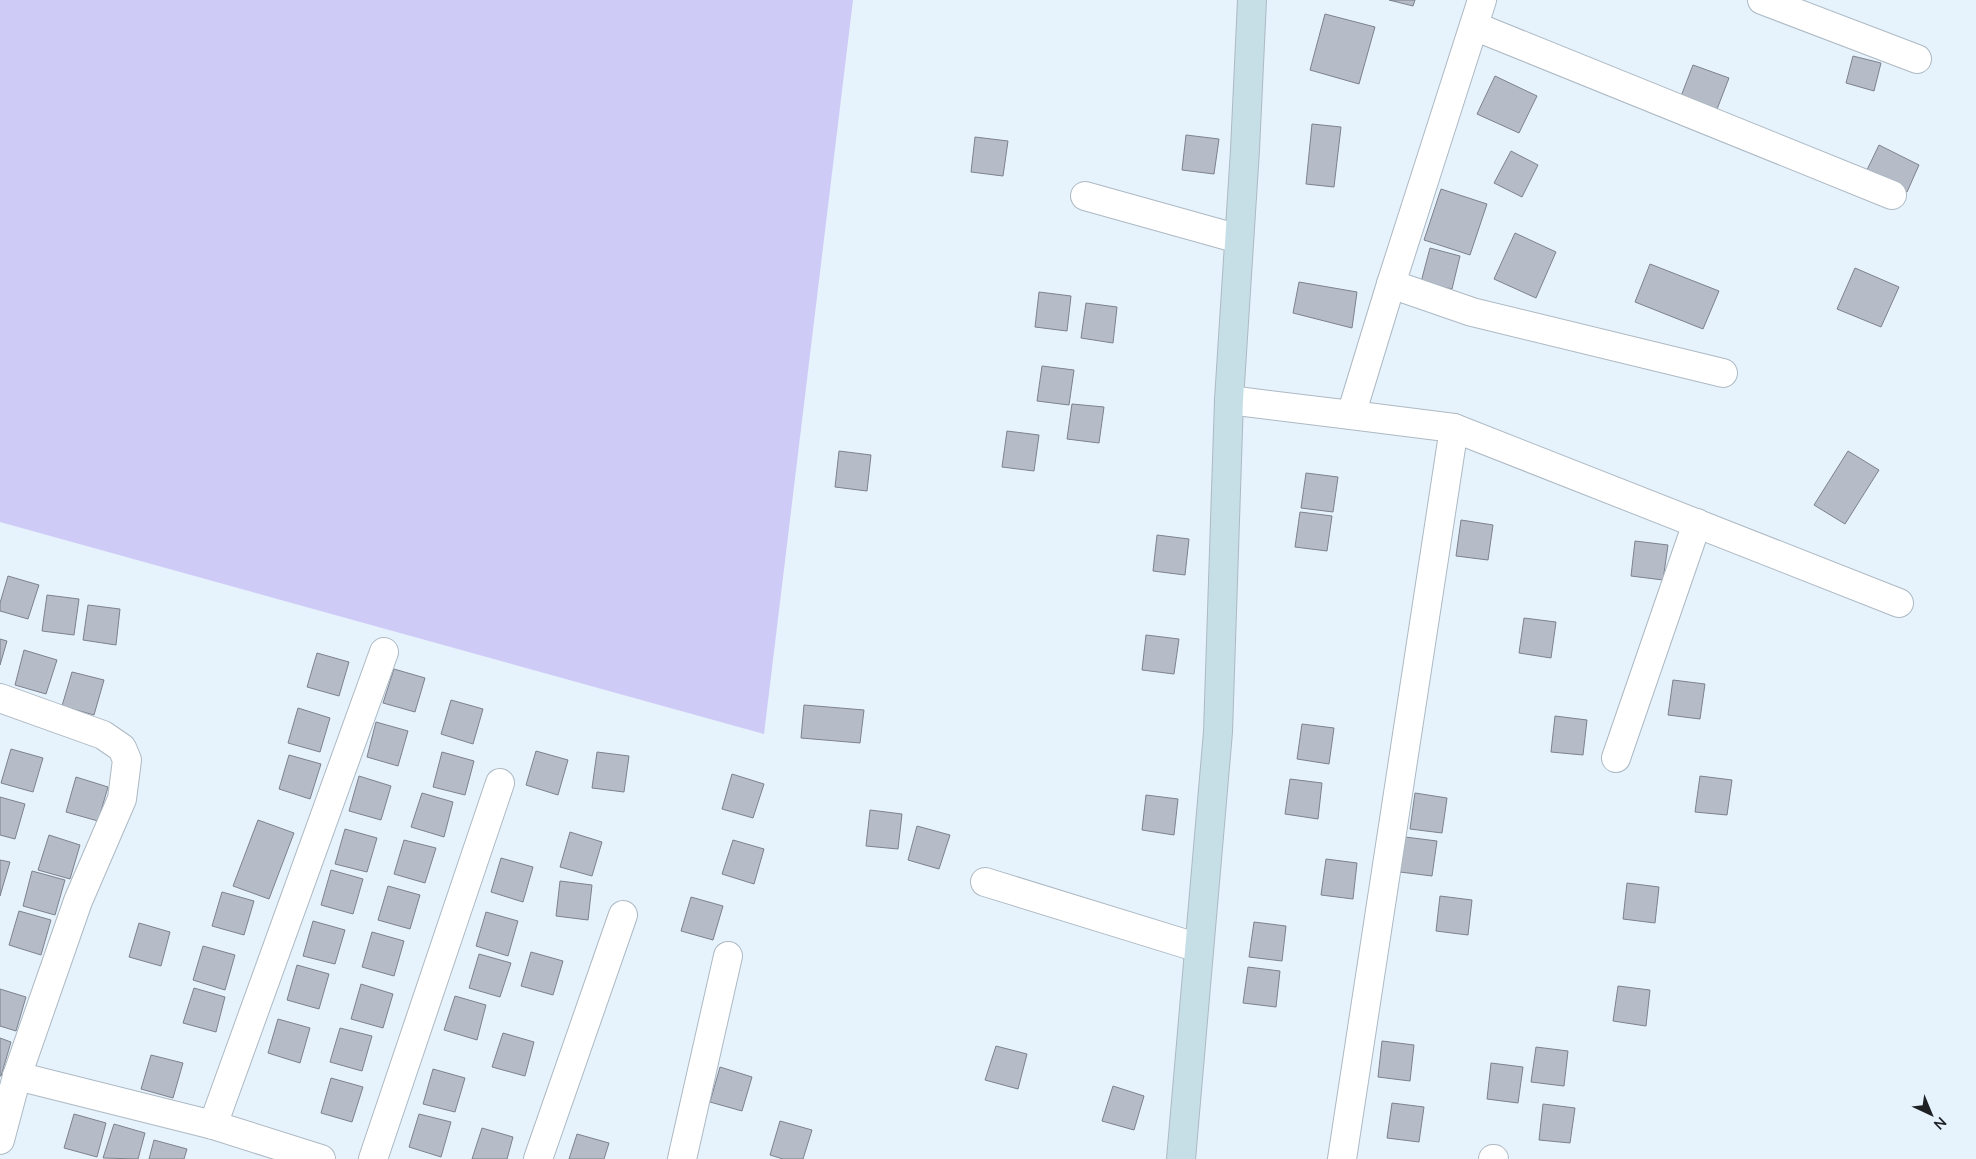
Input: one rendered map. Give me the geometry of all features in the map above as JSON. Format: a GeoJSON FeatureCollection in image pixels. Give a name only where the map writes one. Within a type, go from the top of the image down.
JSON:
{"type":"FeatureCollection","features":[{"type":"Feature","properties":{"kind":"street"},"geometry":{"type":"LineString","coordinates":[[1181,1159],[1218,732],[1229,400],[1252,0]]}},
{"type":"Feature","properties":{"kind":"street"},"geometry":{"type":"LineString","coordinates":[[1351,415],[1482,0]]}},
{"type":"Feature","properties":{"kind":"street"},"geometry":{"type":"LineString","coordinates":[[1762,0],[1917,59]]}},
{"type":"Feature","properties":{"kind":"street"},"geometry":{"type":"LineString","coordinates":[[1474,26],[1892,195]]}},
{"type":"Feature","properties":{"kind":"street"},"geometry":{"type":"LineString","coordinates":[[1085,196],[1239,239]]}},
{"type":"Feature","properties":{"kind":"street"},"geometry":{"type":"LineString","coordinates":[[1391,284],[1472,312],[1723,373]]}},
{"type":"Feature","properties":{"kind":"street"},"geometry":{"type":"LineString","coordinates":[[1229,400],[1454,428],[1899,603]]}},
{"type":"Feature","properties":{"kind":"street"},"geometry":{"type":"LineString","coordinates":[[1342,1159],[1454,428]]}},
{"type":"Feature","properties":{"kind":"street"},"geometry":{"type":"LineString","coordinates":[[1616,758],[1697,523]]}},
{"type":"Feature","properties":{"kind":"street"},"geometry":{"type":"LineString","coordinates":[[213,1125],[384,652]]}},
{"type":"Feature","properties":{"kind":"street"},"geometry":{"type":"LineString","coordinates":[[0,698],[103,735],[122,748],[127,760],[122,799],[78,901],[17,1076],[0,1140]]}},
{"type":"Feature","properties":{"kind":"street"},"geometry":{"type":"LineString","coordinates":[[373,1159],[500,783]]}},
{"type":"Feature","properties":{"kind":"street"},"geometry":{"type":"LineString","coordinates":[[985,882],[1199,948]]}},
{"type":"Feature","properties":{"kind":"street"},"geometry":{"type":"LineString","coordinates":[[538,1159],[623,915]]}},
{"type":"Feature","properties":{"kind":"street"},"geometry":{"type":"LineString","coordinates":[[682,1159],[728,956]]}},
{"type":"Feature","properties":{"kind":"street"},"geometry":{"type":"LineString","coordinates":[[17,1076],[213,1125],[321,1159]]}},
{"type":"Feature","properties":{"kind":"shaded area"},"geometry":{"type":"Polygon","coordinates":[[[0,0],[853,0],[764,734],[0,522],[0,0]]]}},
{"type":"Feature","properties":{"kind":"building"},"geometry":{"type":"Polygon","coordinates":[[[1389,0],[1415,0],[1413,6],[1389,0]]]}},
{"type":"Feature","properties":{"kind":"building"},"geometry":{"type":"Polygon","coordinates":[[[1325,14],[1375,27],[1359,84],[1310,70],[1325,14]]]}},
{"type":"Feature","properties":{"kind":"building"},"geometry":{"type":"Polygon","coordinates":[[[1853,56],[1881,63],[1874,91],[1846,83],[1853,56]]]}},
{"type":"Feature","properties":{"kind":"building"},"geometry":{"type":"Polygon","coordinates":[[[1693,65],[1729,78],[1714,117],[1678,104],[1693,65]]]}},
{"type":"Feature","properties":{"kind":"building"},"geometry":{"type":"Polygon","coordinates":[[[1495,76],[1537,96],[1519,133],[1477,114],[1495,76]]]}},
{"type":"Feature","properties":{"kind":"building"},"geometry":{"type":"Polygon","coordinates":[[[1312,124],[1341,127],[1334,187],[1306,184],[1312,124]]]}},
{"type":"Feature","properties":{"kind":"building"},"geometry":{"type":"Polygon","coordinates":[[[1186,135],[1219,139],[1214,174],[1182,170],[1186,135]]]}},
{"type":"Feature","properties":{"kind":"building"},"geometry":{"type":"Polygon","coordinates":[[[975,137],[1008,141],[1003,176],[971,172],[975,137]]]}},
{"type":"Feature","properties":{"kind":"building"},"geometry":{"type":"Polygon","coordinates":[[[1879,145],[1919,165],[1907,192],[1866,172],[1879,145]]]}},
{"type":"Feature","properties":{"kind":"building"},"geometry":{"type":"Polygon","coordinates":[[[1511,151],[1538,165],[1522,197],[1494,183],[1511,151]]]}},
{"type":"Feature","properties":{"kind":"building"},"geometry":{"type":"Polygon","coordinates":[[[1441,189],[1487,204],[1470,255],[1424,240],[1441,189]]]}},
{"type":"Feature","properties":{"kind":"building"},"geometry":{"type":"Polygon","coordinates":[[[1515,233],[1556,252],[1536,298],[1494,279],[1515,233]]]}},
{"type":"Feature","properties":{"kind":"building"},"geometry":{"type":"Polygon","coordinates":[[[1430,248],[1460,256],[1452,289],[1421,282],[1430,248]]]}},
{"type":"Feature","properties":{"kind":"building"},"geometry":{"type":"Polygon","coordinates":[[[1650,264],[1719,291],[1703,329],[1635,302],[1650,264]]]}},
{"type":"Feature","properties":{"kind":"building"},"geometry":{"type":"Polygon","coordinates":[[[1855,268],[1899,287],[1881,327],[1837,309],[1855,268]]]}},
{"type":"Feature","properties":{"kind":"building"},"geometry":{"type":"Polygon","coordinates":[[[1299,282],[1357,292],[1352,328],[1293,313],[1299,282]]]}},
{"type":"Feature","properties":{"kind":"building"},"geometry":{"type":"Polygon","coordinates":[[[1039,292],[1071,296],[1067,331],[1035,327],[1039,292]]]}},
{"type":"Feature","properties":{"kind":"building"},"geometry":{"type":"Polygon","coordinates":[[[1086,303],[1117,307],[1113,343],[1081,338],[1086,303]]]}},
{"type":"Feature","properties":{"kind":"building"},"geometry":{"type":"Polygon","coordinates":[[[1042,366],[1074,370],[1069,405],[1037,401],[1042,366]]]}},
{"type":"Feature","properties":{"kind":"building"},"geometry":{"type":"Polygon","coordinates":[[[1072,404],[1104,407],[1099,443],[1067,439],[1072,404]]]}},
{"type":"Feature","properties":{"kind":"building"},"geometry":{"type":"Polygon","coordinates":[[[1007,431],[1039,435],[1034,471],[1002,467],[1007,431]]]}},
{"type":"Feature","properties":{"kind":"building"},"geometry":{"type":"Polygon","coordinates":[[[839,451],[871,455],[867,491],[835,487],[839,451]]]}},
{"type":"Feature","properties":{"kind":"building"},"geometry":{"type":"Polygon","coordinates":[[[1848,451],[1879,470],[1845,524],[1814,505],[1848,451]]]}},
{"type":"Feature","properties":{"kind":"building"},"geometry":{"type":"Polygon","coordinates":[[[1306,473],[1338,477],[1333,512],[1301,508],[1306,473]]]}},
{"type":"Feature","properties":{"kind":"building"},"geometry":{"type":"Polygon","coordinates":[[[1300,512],[1332,516],[1327,551],[1295,547],[1300,512]]]}},
{"type":"Feature","properties":{"kind":"building"},"geometry":{"type":"Polygon","coordinates":[[[1461,520],[1493,525],[1488,560],[1456,556],[1461,520]]]}},
{"type":"Feature","properties":{"kind":"building"},"geometry":{"type":"Polygon","coordinates":[[[1157,535],[1189,539],[1185,575],[1153,571],[1157,535]]]}},
{"type":"Feature","properties":{"kind":"building"},"geometry":{"type":"Polygon","coordinates":[[[1635,541],[1668,545],[1663,580],[1631,576],[1635,541]]]}},
{"type":"Feature","properties":{"kind":"building"},"geometry":{"type":"Polygon","coordinates":[[[8,576],[39,585],[28,619],[0,611],[0,603],[8,576]]]}},
{"type":"Feature","properties":{"kind":"building"},"geometry":{"type":"Polygon","coordinates":[[[47,595],[79,599],[74,635],[42,631],[47,595]]]}},
{"type":"Feature","properties":{"kind":"building"},"geometry":{"type":"Polygon","coordinates":[[[88,605],[120,609],[116,645],[83,640],[88,605]]]}},
{"type":"Feature","properties":{"kind":"building"},"geometry":{"type":"Polygon","coordinates":[[[1524,618],[1556,622],[1551,658],[1519,653],[1524,618]]]}},
{"type":"Feature","properties":{"kind":"building"},"geometry":{"type":"Polygon","coordinates":[[[1146,635],[1179,639],[1174,674],[1142,670],[1146,635]]]}},
{"type":"Feature","properties":{"kind":"building"},"geometry":{"type":"Polygon","coordinates":[[[0,639],[7,641],[0,665],[0,639]]]}},
{"type":"Feature","properties":{"kind":"building"},"geometry":{"type":"Polygon","coordinates":[[[24,650],[57,660],[46,694],[15,685],[24,650]]]}},
{"type":"Feature","properties":{"kind":"building"},"geometry":{"type":"Polygon","coordinates":[[[317,653],[349,662],[339,696],[307,687],[317,653]]]}},
{"type":"Feature","properties":{"kind":"building"},"geometry":{"type":"Polygon","coordinates":[[[394,669],[425,678],[415,712],[383,703],[394,669]]]}},
{"type":"Feature","properties":{"kind":"building"},"geometry":{"type":"Polygon","coordinates":[[[72,672],[104,680],[94,715],[62,706],[72,672]]]}},
{"type":"Feature","properties":{"kind":"building"},"geometry":{"type":"Polygon","coordinates":[[[1673,680],[1705,684],[1700,719],[1668,715],[1673,680]]]}},
{"type":"Feature","properties":{"kind":"building"},"geometry":{"type":"Polygon","coordinates":[[[451,700],[483,709],[473,744],[441,734],[451,700]]]}},
{"type":"Feature","properties":{"kind":"building"},"geometry":{"type":"Polygon","coordinates":[[[804,705],[864,710],[860,743],[801,738],[804,705]]]}},
{"type":"Feature","properties":{"kind":"building"},"geometry":{"type":"Polygon","coordinates":[[[298,708],[330,718],[320,752],[288,743],[298,708]]]}},
{"type":"Feature","properties":{"kind":"building"},"geometry":{"type":"Polygon","coordinates":[[[1555,716],[1587,720],[1583,755],[1551,752],[1555,716]]]}},
{"type":"Feature","properties":{"kind":"building"},"geometry":{"type":"Polygon","coordinates":[[[376,722],[408,731],[398,766],[367,757],[376,722]]]}},
{"type":"Feature","properties":{"kind":"building"},"geometry":{"type":"Polygon","coordinates":[[[1302,724],[1334,728],[1329,764],[1297,759],[1302,724]]]}},
{"type":"Feature","properties":{"kind":"building"},"geometry":{"type":"Polygon","coordinates":[[[11,749],[43,758],[33,792],[1,783],[11,749]]]}},
{"type":"Feature","properties":{"kind":"building"},"geometry":{"type":"Polygon","coordinates":[[[536,751],[568,760],[558,795],[526,785],[536,751]]]}},
{"type":"Feature","properties":{"kind":"building"},"geometry":{"type":"Polygon","coordinates":[[[442,752],[474,761],[465,795],[433,787],[442,752]]]}},
{"type":"Feature","properties":{"kind":"building"},"geometry":{"type":"Polygon","coordinates":[[[597,752],[629,756],[624,792],[592,788],[597,752]]]}},
{"type":"Feature","properties":{"kind":"building"},"geometry":{"type":"Polygon","coordinates":[[[289,755],[321,764],[310,799],[279,789],[289,755]]]}},
{"type":"Feature","properties":{"kind":"building"},"geometry":{"type":"Polygon","coordinates":[[[732,774],[764,784],[753,818],[722,809],[732,774]]]}},
{"type":"Feature","properties":{"kind":"building"},"geometry":{"type":"Polygon","coordinates":[[[359,776],[391,786],[381,820],[349,811],[359,776]]]}},
{"type":"Feature","properties":{"kind":"building"},"geometry":{"type":"Polygon","coordinates":[[[1700,776],[1732,780],[1727,815],[1695,812],[1700,776]]]}},
{"type":"Feature","properties":{"kind":"building"},"geometry":{"type":"Polygon","coordinates":[[[76,777],[108,787],[98,821],[66,812],[76,777]]]}},
{"type":"Feature","properties":{"kind":"building"},"geometry":{"type":"Polygon","coordinates":[[[1290,779],[1322,783],[1318,819],[1285,814],[1290,779]]]}},
{"type":"Feature","properties":{"kind":"building"},"geometry":{"type":"Polygon","coordinates":[[[422,793],[453,802],[444,837],[411,827],[422,793]]]}},
{"type":"Feature","properties":{"kind":"building"},"geometry":{"type":"Polygon","coordinates":[[[1415,793],[1447,798],[1442,833],[1410,829],[1415,793]]]}},
{"type":"Feature","properties":{"kind":"building"},"geometry":{"type":"Polygon","coordinates":[[[1146,795],[1178,799],[1174,835],[1142,830],[1146,795]]]}},
{"type":"Feature","properties":{"kind":"building"},"geometry":{"type":"Polygon","coordinates":[[[0,797],[25,804],[15,839],[0,835],[0,797]]]}},
{"type":"Feature","properties":{"kind":"building"},"geometry":{"type":"Polygon","coordinates":[[[870,810],[902,814],[898,849],[866,846],[870,810]]]}},
{"type":"Feature","properties":{"kind":"building"},"geometry":{"type":"Polygon","coordinates":[[[258,820],[294,833],[269,899],[233,886],[258,820]]]}},
{"type":"Feature","properties":{"kind":"building"},"geometry":{"type":"Polygon","coordinates":[[[917,826],[950,835],[939,869],[908,860],[917,826]]]}},
{"type":"Feature","properties":{"kind":"building"},"geometry":{"type":"Polygon","coordinates":[[[345,829],[377,838],[367,872],[335,864],[345,829]]]}},
{"type":"Feature","properties":{"kind":"building"},"geometry":{"type":"Polygon","coordinates":[[[570,832],[602,842],[592,876],[560,867],[570,832]]]}},
{"type":"Feature","properties":{"kind":"building"},"geometry":{"type":"Polygon","coordinates":[[[49,835],[80,845],[70,879],[38,870],[49,835]]]}},
{"type":"Feature","properties":{"kind":"building"},"geometry":{"type":"Polygon","coordinates":[[[1405,837],[1437,841],[1432,876],[1400,872],[1405,837]]]}},
{"type":"Feature","properties":{"kind":"building"},"geometry":{"type":"Polygon","coordinates":[[[404,840],[436,848],[425,883],[394,874],[404,840]]]}},
{"type":"Feature","properties":{"kind":"building"},"geometry":{"type":"Polygon","coordinates":[[[733,840],[764,849],[754,884],[722,874],[733,840]]]}},
{"type":"Feature","properties":{"kind":"building"},"geometry":{"type":"Polygon","coordinates":[[[501,858],[533,867],[523,902],[491,892],[501,858]]]}},
{"type":"Feature","properties":{"kind":"building"},"geometry":{"type":"Polygon","coordinates":[[[1326,859],[1357,863],[1353,899],[1321,895],[1326,859]]]}},
{"type":"Feature","properties":{"kind":"building"},"geometry":{"type":"Polygon","coordinates":[[[0,860],[10,862],[0,896],[0,860]]]}},
{"type":"Feature","properties":{"kind":"building"},"geometry":{"type":"Polygon","coordinates":[[[331,870],[363,879],[353,914],[321,905],[331,870]]]}},
{"type":"Feature","properties":{"kind":"building"},"geometry":{"type":"Polygon","coordinates":[[[32,871],[65,880],[55,915],[23,906],[32,871]]]}},
{"type":"Feature","properties":{"kind":"building"},"geometry":{"type":"Polygon","coordinates":[[[560,881],[592,885],[588,920],[556,916],[560,881]]]}},
{"type":"Feature","properties":{"kind":"building"},"geometry":{"type":"Polygon","coordinates":[[[1627,883],[1659,887],[1655,923],[1623,919],[1627,883]]]}},
{"type":"Feature","properties":{"kind":"building"},"geometry":{"type":"Polygon","coordinates":[[[388,886],[420,895],[410,929],[378,920],[388,886]]]}},
{"type":"Feature","properties":{"kind":"building"},"geometry":{"type":"Polygon","coordinates":[[[222,892],[254,901],[244,935],[212,926],[222,892]]]}},
{"type":"Feature","properties":{"kind":"building"},"geometry":{"type":"Polygon","coordinates":[[[1440,896],[1472,900],[1468,935],[1436,931],[1440,896]]]}},
{"type":"Feature","properties":{"kind":"building"},"geometry":{"type":"Polygon","coordinates":[[[691,897],[723,906],[713,940],[681,931],[691,897]]]}},
{"type":"Feature","properties":{"kind":"building"},"geometry":{"type":"Polygon","coordinates":[[[19,911],[51,920],[41,955],[9,945],[19,911]]]}},
{"type":"Feature","properties":{"kind":"building"},"geometry":{"type":"Polygon","coordinates":[[[486,912],[518,921],[508,956],[476,946],[486,912]]]}},
{"type":"Feature","properties":{"kind":"building"},"geometry":{"type":"Polygon","coordinates":[[[313,921],[345,930],[335,964],[303,956],[313,921]]]}},
{"type":"Feature","properties":{"kind":"building"},"geometry":{"type":"Polygon","coordinates":[[[1254,922],[1286,926],[1282,961],[1249,957],[1254,922]]]}},
{"type":"Feature","properties":{"kind":"building"},"geometry":{"type":"Polygon","coordinates":[[[139,923],[170,932],[161,966],[129,957],[139,923]]]}},
{"type":"Feature","properties":{"kind":"building"},"geometry":{"type":"Polygon","coordinates":[[[372,932],[404,941],[394,976],[362,967],[372,932]]]}},
{"type":"Feature","properties":{"kind":"building"},"geometry":{"type":"Polygon","coordinates":[[[203,946],[235,955],[225,990],[193,980],[203,946]]]}},
{"type":"Feature","properties":{"kind":"building"},"geometry":{"type":"Polygon","coordinates":[[[531,952],[563,961],[553,995],[521,986],[531,952]]]}},
{"type":"Feature","properties":{"kind":"building"},"geometry":{"type":"Polygon","coordinates":[[[479,954],[511,963],[500,997],[469,988],[479,954]]]}},
{"type":"Feature","properties":{"kind":"building"},"geometry":{"type":"Polygon","coordinates":[[[297,965],[329,974],[319,1009],[287,1000],[297,965]]]}},
{"type":"Feature","properties":{"kind":"building"},"geometry":{"type":"Polygon","coordinates":[[[1248,967],[1280,971],[1276,1007],[1243,1003],[1248,967]]]}},
{"type":"Feature","properties":{"kind":"building"},"geometry":{"type":"Polygon","coordinates":[[[361,984],[393,994],[383,1028],[351,1019],[361,984]]]}},
{"type":"Feature","properties":{"kind":"building"},"geometry":{"type":"Polygon","coordinates":[[[1618,986],[1650,990],[1646,1026],[1613,1021],[1618,986]]]}},
{"type":"Feature","properties":{"kind":"building"},"geometry":{"type":"Polygon","coordinates":[[[194,988],[225,997],[216,1032],[183,1023],[194,988]]]}},
{"type":"Feature","properties":{"kind":"building"},"geometry":{"type":"Polygon","coordinates":[[[0,989],[26,997],[16,1031],[0,1026],[0,989]]]}},
{"type":"Feature","properties":{"kind":"building"},"geometry":{"type":"Polygon","coordinates":[[[455,996],[486,1005],[477,1040],[444,1030],[455,996]]]}},
{"type":"Feature","properties":{"kind":"building"},"geometry":{"type":"Polygon","coordinates":[[[278,1019],[310,1028],[300,1063],[268,1053],[278,1019]]]}},
{"type":"Feature","properties":{"kind":"building"},"geometry":{"type":"Polygon","coordinates":[[[340,1028],[372,1036],[362,1071],[330,1062],[340,1028]]]}},
{"type":"Feature","properties":{"kind":"building"},"geometry":{"type":"Polygon","coordinates":[[[503,1033],[534,1042],[525,1076],[492,1067],[503,1033]]]}},
{"type":"Feature","properties":{"kind":"building"},"geometry":{"type":"Polygon","coordinates":[[[0,1038],[11,1042],[1,1076],[0,1076],[0,1038]]]}},
{"type":"Feature","properties":{"kind":"building"},"geometry":{"type":"Polygon","coordinates":[[[1382,1041],[1414,1045],[1410,1081],[1378,1077],[1382,1041]]]}},
{"type":"Feature","properties":{"kind":"building"},"geometry":{"type":"Polygon","coordinates":[[[996,1046],[1027,1054],[1018,1089],[985,1080],[996,1046]]]}},
{"type":"Feature","properties":{"kind":"building"},"geometry":{"type":"Polygon","coordinates":[[[1536,1047],[1568,1051],[1564,1086],[1531,1082],[1536,1047]]]}},
{"type":"Feature","properties":{"kind":"building"},"geometry":{"type":"Polygon","coordinates":[[[151,1055],[183,1063],[173,1098],[141,1089],[151,1055]]]}},
{"type":"Feature","properties":{"kind":"building"},"geometry":{"type":"Polygon","coordinates":[[[1491,1063],[1523,1067],[1518,1103],[1487,1099],[1491,1063]]]}},
{"type":"Feature","properties":{"kind":"building"},"geometry":{"type":"Polygon","coordinates":[[[720,1067],[752,1077],[742,1111],[710,1102],[720,1067]]]}},
{"type":"Feature","properties":{"kind":"building"},"geometry":{"type":"Polygon","coordinates":[[[433,1069],[465,1078],[455,1112],[423,1104],[433,1069]]]}},
{"type":"Feature","properties":{"kind":"building"},"geometry":{"type":"Polygon","coordinates":[[[331,1078],[363,1087],[352,1122],[321,1113],[331,1078]]]}},
{"type":"Feature","properties":{"kind":"building"},"geometry":{"type":"Polygon","coordinates":[[[1113,1086],[1144,1096],[1134,1130],[1102,1121],[1113,1086]]]}},
{"type":"Feature","properties":{"kind":"building"},"geometry":{"type":"Polygon","coordinates":[[[1392,1103],[1424,1107],[1419,1142],[1387,1138],[1392,1103]]]}},
{"type":"Feature","properties":{"kind":"building"},"geometry":{"type":"Polygon","coordinates":[[[1543,1104],[1575,1108],[1570,1143],[1539,1140],[1543,1104]]]}},
{"type":"Feature","properties":{"kind":"building"},"geometry":{"type":"Polygon","coordinates":[[[74,1114],[106,1123],[97,1157],[64,1148],[74,1114]]]}},
{"type":"Feature","properties":{"kind":"building"},"geometry":{"type":"Polygon","coordinates":[[[419,1114],[451,1122],[441,1157],[409,1147],[419,1114]]]}},
{"type":"Feature","properties":{"kind":"building"},"geometry":{"type":"Polygon","coordinates":[[[780,1121],[812,1130],[803,1159],[783,1159],[770,1155],[780,1121]]]}},
{"type":"Feature","properties":{"kind":"building"},"geometry":{"type":"Polygon","coordinates":[[[114,1124],[145,1133],[138,1159],[103,1158],[114,1124]]]}},
{"type":"Feature","properties":{"kind":"building"},"geometry":{"type":"Polygon","coordinates":[[[482,1128],[513,1137],[507,1159],[472,1159],[482,1128]]]}},
{"type":"Feature","properties":{"kind":"building"},"geometry":{"type":"Polygon","coordinates":[[[577,1134],[609,1143],[604,1159],[569,1159],[577,1134]]]}},
{"type":"Feature","properties":{"kind":"building"},"geometry":{"type":"Polygon","coordinates":[[[154,1140],[187,1149],[184,1159],[149,1159],[154,1140]]]}}]}
